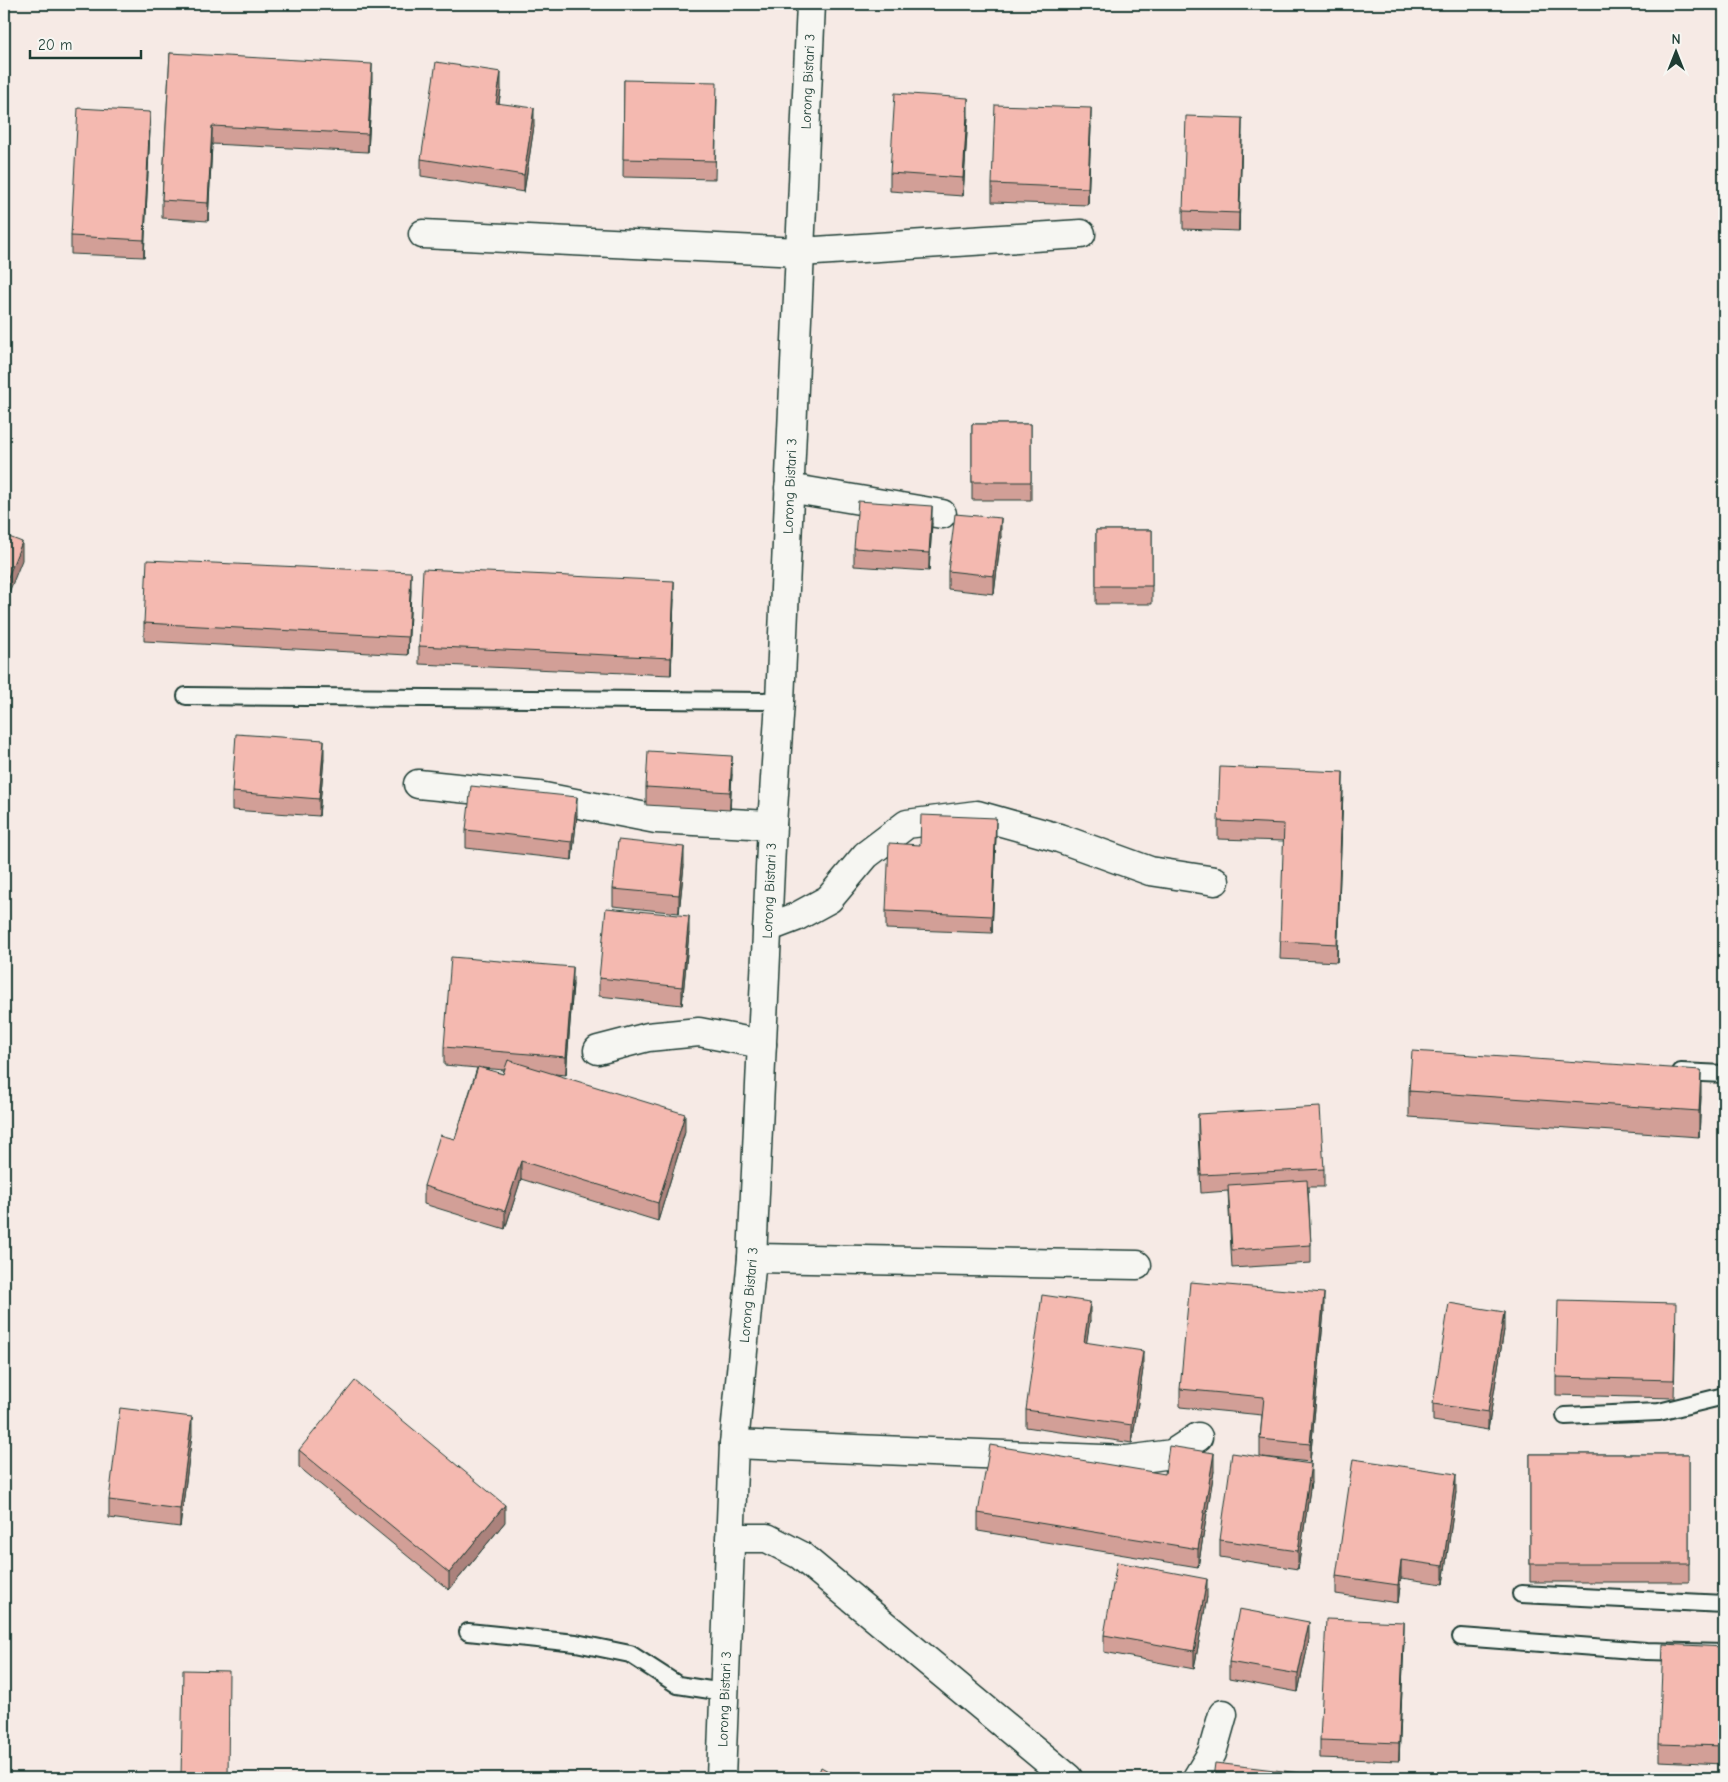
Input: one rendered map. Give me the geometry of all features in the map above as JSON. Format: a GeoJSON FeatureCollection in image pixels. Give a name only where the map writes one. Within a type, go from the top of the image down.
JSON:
{"type":"FeatureCollection","features":[{"type":"Feature","properties":{"kind":"street","name":"Lorong Bistari 3"},"geometry":{"type":"LineString","coordinates":[[721,1778],[734,1444],[752,1258],[772,825],[780,701],[810,4]]}},
{"type":"Feature","properties":{"kind":"street"},"geometry":{"type":"LineString","coordinates":[[423,234],[800,252],[1081,234]]}},
{"type":"Feature","properties":{"kind":"street"},"geometry":{"type":"LineString","coordinates":[[789,488],[942,514]]}},
{"type":"Feature","properties":{"kind":"street"},"geometry":{"type":"LineString","coordinates":[[418,784],[539,796],[656,819],[772,825]]}},
{"type":"Feature","properties":{"kind":"street"},"geometry":{"type":"LineString","coordinates":[[767,928],[796,917],[830,899],[866,855],[907,824],[977,815],[1059,838],[1150,871],[1215,881]]}},
{"type":"Feature","properties":{"kind":"street"},"geometry":{"type":"LineString","coordinates":[[598,1050],[648,1037],[699,1032],[762,1044]]}},
{"type":"Feature","properties":{"kind":"street"},"geometry":{"type":"LineString","coordinates":[[752,1258],[1137,1265]]}},
{"type":"Feature","properties":{"kind":"street"},"geometry":{"type":"LineString","coordinates":[[734,1444],[1127,1460],[1172,1454],[1198,1437]]}},
{"type":"Feature","properties":{"kind":"street"},"geometry":{"type":"LineString","coordinates":[[730,1538],[767,1538],[800,1555],[1068,1778]]}},
{"type":"Feature","properties":{"kind":"street"},"geometry":{"type":"LineString","coordinates":[[1197,1778],[1212,1753],[1223,1714]]}},
{"type":"Feature","properties":{"kind":"lane"},"geometry":{"type":"LineString","coordinates":[[186,696],[780,701]]}},
{"type":"Feature","properties":{"kind":"lane"},"geometry":{"type":"LineString","coordinates":[[1665,1072],[1724,1074]]}},
{"type":"Feature","properties":{"kind":"lane"},"geometry":{"type":"LineString","coordinates":[[1565,1416],[1659,1412],[1724,1396]]}},
{"type":"Feature","properties":{"kind":"lane"},"geometry":{"type":"LineString","coordinates":[[1521,1594],[1724,1604]]}},
{"type":"Feature","properties":{"kind":"lane"},"geometry":{"type":"LineString","coordinates":[[468,1632],[576,1643],[630,1654],[678,1686],[724,1692]]}},
{"type":"Feature","properties":{"kind":"lane"},"geometry":{"type":"LineString","coordinates":[[1461,1637],[1646,1651],[1724,1653]]}},
{"type":"Feature","properties":{"kind":"building"},"geometry":{"type":"Polygon","coordinates":[[[170,53],[372,64],[368,134],[212,126],[208,203],[162,200],[170,53]]]}},
{"type":"Feature","properties":{"kind":"building"},"geometry":{"type":"Polygon","coordinates":[[[436,62],[501,72],[496,103],[534,108],[524,175],[421,159],[436,62]]]}},
{"type":"Feature","properties":{"kind":"building"},"geometry":{"type":"Polygon","coordinates":[[[624,80],[717,82],[715,161],[623,159],[624,80]]]}},
{"type":"Feature","properties":{"kind":"building"},"geometry":{"type":"Polygon","coordinates":[[[895,93],[968,98],[963,178],[890,173],[895,93]]]}},
{"type":"Feature","properties":{"kind":"building"},"geometry":{"type":"Polygon","coordinates":[[[995,105],[1091,108],[1088,188],[992,184],[995,105]]]}},
{"type":"Feature","properties":{"kind":"building"},"geometry":{"type":"Polygon","coordinates":[[[78,108],[150,112],[144,240],[71,236],[78,108]]]}},
{"type":"Feature","properties":{"kind":"building"},"geometry":{"type":"Polygon","coordinates":[[[1186,116],[1242,118],[1239,213],[1183,211],[1186,116]]]}},
{"type":"Feature","properties":{"kind":"building"},"geometry":{"type":"Polygon","coordinates":[[[972,424],[1031,424],[1031,482],[972,482],[972,424]]]}},
{"type":"Feature","properties":{"kind":"building"},"geometry":{"type":"Polygon","coordinates":[[[858,501],[932,506],[929,553],[854,548],[858,501]]]}},
{"type":"Feature","properties":{"kind":"building"},"geometry":{"type":"Polygon","coordinates":[[[955,514],[1001,518],[994,576],[948,571],[955,514]]]}},
{"type":"Feature","properties":{"kind":"building"},"geometry":{"type":"Polygon","coordinates":[[[1096,530],[1152,530],[1152,586],[1096,586],[1096,530]]]}},
{"type":"Feature","properties":{"kind":"building"},"geometry":{"type":"Polygon","coordinates":[[[4,535],[22,542],[4,587],[4,535]]]}},
{"type":"Feature","properties":{"kind":"building"},"geometry":{"type":"Polygon","coordinates":[[[147,560],[411,572],[408,637],[144,623],[147,560]]]}},
{"type":"Feature","properties":{"kind":"building"},"geometry":{"type":"Polygon","coordinates":[[[423,569],[674,581],[671,658],[419,646],[423,569]]]}},
{"type":"Feature","properties":{"kind":"building"},"geometry":{"type":"Polygon","coordinates":[[[236,734],[324,740],[319,799],[232,792],[236,734]]]}},
{"type":"Feature","properties":{"kind":"building"},"geometry":{"type":"Polygon","coordinates":[[[648,751],[732,756],[730,792],[646,787],[648,751]]]}},
{"type":"Feature","properties":{"kind":"building"},"geometry":{"type":"Polygon","coordinates":[[[1220,767],[1343,772],[1337,944],[1280,941],[1284,824],[1218,821],[1220,767]]]}},
{"type":"Feature","properties":{"kind":"building"},"geometry":{"type":"Polygon","coordinates":[[[471,786],[577,797],[572,842],[466,830],[471,786]]]}},
{"type":"Feature","properties":{"kind":"building"},"geometry":{"type":"Polygon","coordinates":[[[921,815],[996,818],[992,916],[886,911],[889,843],[920,845],[921,815]]]}},
{"type":"Feature","properties":{"kind":"building"},"geometry":{"type":"Polygon","coordinates":[[[618,840],[684,847],[679,895],[613,889],[618,840]]]}},
{"type":"Feature","properties":{"kind":"building"},"geometry":{"type":"Polygon","coordinates":[[[606,908],[689,916],[682,987],[599,978],[606,908]]]}},
{"type":"Feature","properties":{"kind":"building"},"geometry":{"type":"Polygon","coordinates":[[[451,957],[573,967],[566,1057],[444,1047],[451,957]]]}},
{"type":"Feature","properties":{"kind":"building"},"geometry":{"type":"Polygon","coordinates":[[[1412,1051],[1701,1070],[1699,1111],[1409,1091],[1412,1051]]]}},
{"type":"Feature","properties":{"kind":"building"},"geometry":{"type":"Polygon","coordinates":[[[508,1060],[685,1114],[658,1203],[521,1161],[505,1211],[424,1186],[440,1135],[455,1139],[478,1067],[503,1074],[508,1060]]]}},
{"type":"Feature","properties":{"kind":"building"},"geometry":{"type":"Polygon","coordinates":[[[1320,1107],[1324,1169],[1201,1175],[1198,1114],[1320,1107]]]}},
{"type":"Feature","properties":{"kind":"building"},"geometry":{"type":"Polygon","coordinates":[[[1307,1180],[1311,1245],[1232,1250],[1228,1185],[1307,1180]]]}},
{"type":"Feature","properties":{"kind":"building"},"geometry":{"type":"Polygon","coordinates":[[[1190,1282],[1324,1293],[1310,1444],[1260,1439],[1264,1397],[1180,1389],[1190,1282]]]}},
{"type":"Feature","properties":{"kind":"building"},"geometry":{"type":"Polygon","coordinates":[[[1042,1295],[1090,1302],[1084,1342],[1143,1351],[1132,1425],[1026,1410],[1042,1295]]]}},
{"type":"Feature","properties":{"kind":"building"},"geometry":{"type":"Polygon","coordinates":[[[1558,1300],[1676,1303],[1674,1380],[1556,1377],[1558,1300]]]}},
{"type":"Feature","properties":{"kind":"building"},"geometry":{"type":"Polygon","coordinates":[[[1449,1303],[1504,1312],[1488,1412],[1433,1404],[1449,1303]]]}},
{"type":"Feature","properties":{"kind":"building"},"geometry":{"type":"Polygon","coordinates":[[[355,1381],[505,1505],[449,1573],[299,1450],[355,1381]]]}},
{"type":"Feature","properties":{"kind":"building"},"geometry":{"type":"Polygon","coordinates":[[[120,1408],[192,1417],[180,1509],[109,1500],[120,1408]]]}},
{"type":"Feature","properties":{"kind":"building"},"geometry":{"type":"Polygon","coordinates":[[[990,1445],[1165,1474],[1169,1446],[1214,1453],[1198,1549],[978,1513],[990,1445]]]}},
{"type":"Feature","properties":{"kind":"building"},"geometry":{"type":"Polygon","coordinates":[[[1232,1453],[1311,1464],[1298,1551],[1220,1540],[1232,1453]]]}},
{"type":"Feature","properties":{"kind":"building"},"geometry":{"type":"Polygon","coordinates":[[[1530,1454],[1689,1454],[1689,1564],[1530,1564],[1530,1454]]]}},
{"type":"Feature","properties":{"kind":"building"},"geometry":{"type":"Polygon","coordinates":[[[1353,1459],[1456,1474],[1443,1566],[1401,1560],[1398,1585],[1336,1576],[1353,1459]]]}},
{"type":"Feature","properties":{"kind":"building"},"geometry":{"type":"Polygon","coordinates":[[[1117,1562],[1207,1579],[1194,1651],[1104,1635],[1117,1562]]]}},
{"type":"Feature","properties":{"kind":"building"},"geometry":{"type":"Polygon","coordinates":[[[1239,1609],[1309,1622],[1298,1674],[1229,1662],[1239,1609]]]}},
{"type":"Feature","properties":{"kind":"building"},"geometry":{"type":"Polygon","coordinates":[[[1326,1619],[1404,1622],[1399,1743],[1320,1740],[1326,1619]]]}},
{"type":"Feature","properties":{"kind":"building"},"geometry":{"type":"Polygon","coordinates":[[[1663,1644],[1724,1647],[1724,1746],[1659,1744],[1663,1644]]]}},
{"type":"Feature","properties":{"kind":"building"},"geometry":{"type":"Polygon","coordinates":[[[183,1670],[229,1671],[228,1778],[181,1778],[183,1670]]]}},
{"type":"Feature","properties":{"kind":"building"},"geometry":{"type":"Polygon","coordinates":[[[1215,1763],[1300,1773],[1300,1778],[1213,1778],[1215,1763]]]}},
{"type":"Feature","properties":{"kind":"building"},"geometry":{"type":"Polygon","coordinates":[[[821,1767],[841,1778],[817,1778],[821,1767]]]}}]}
